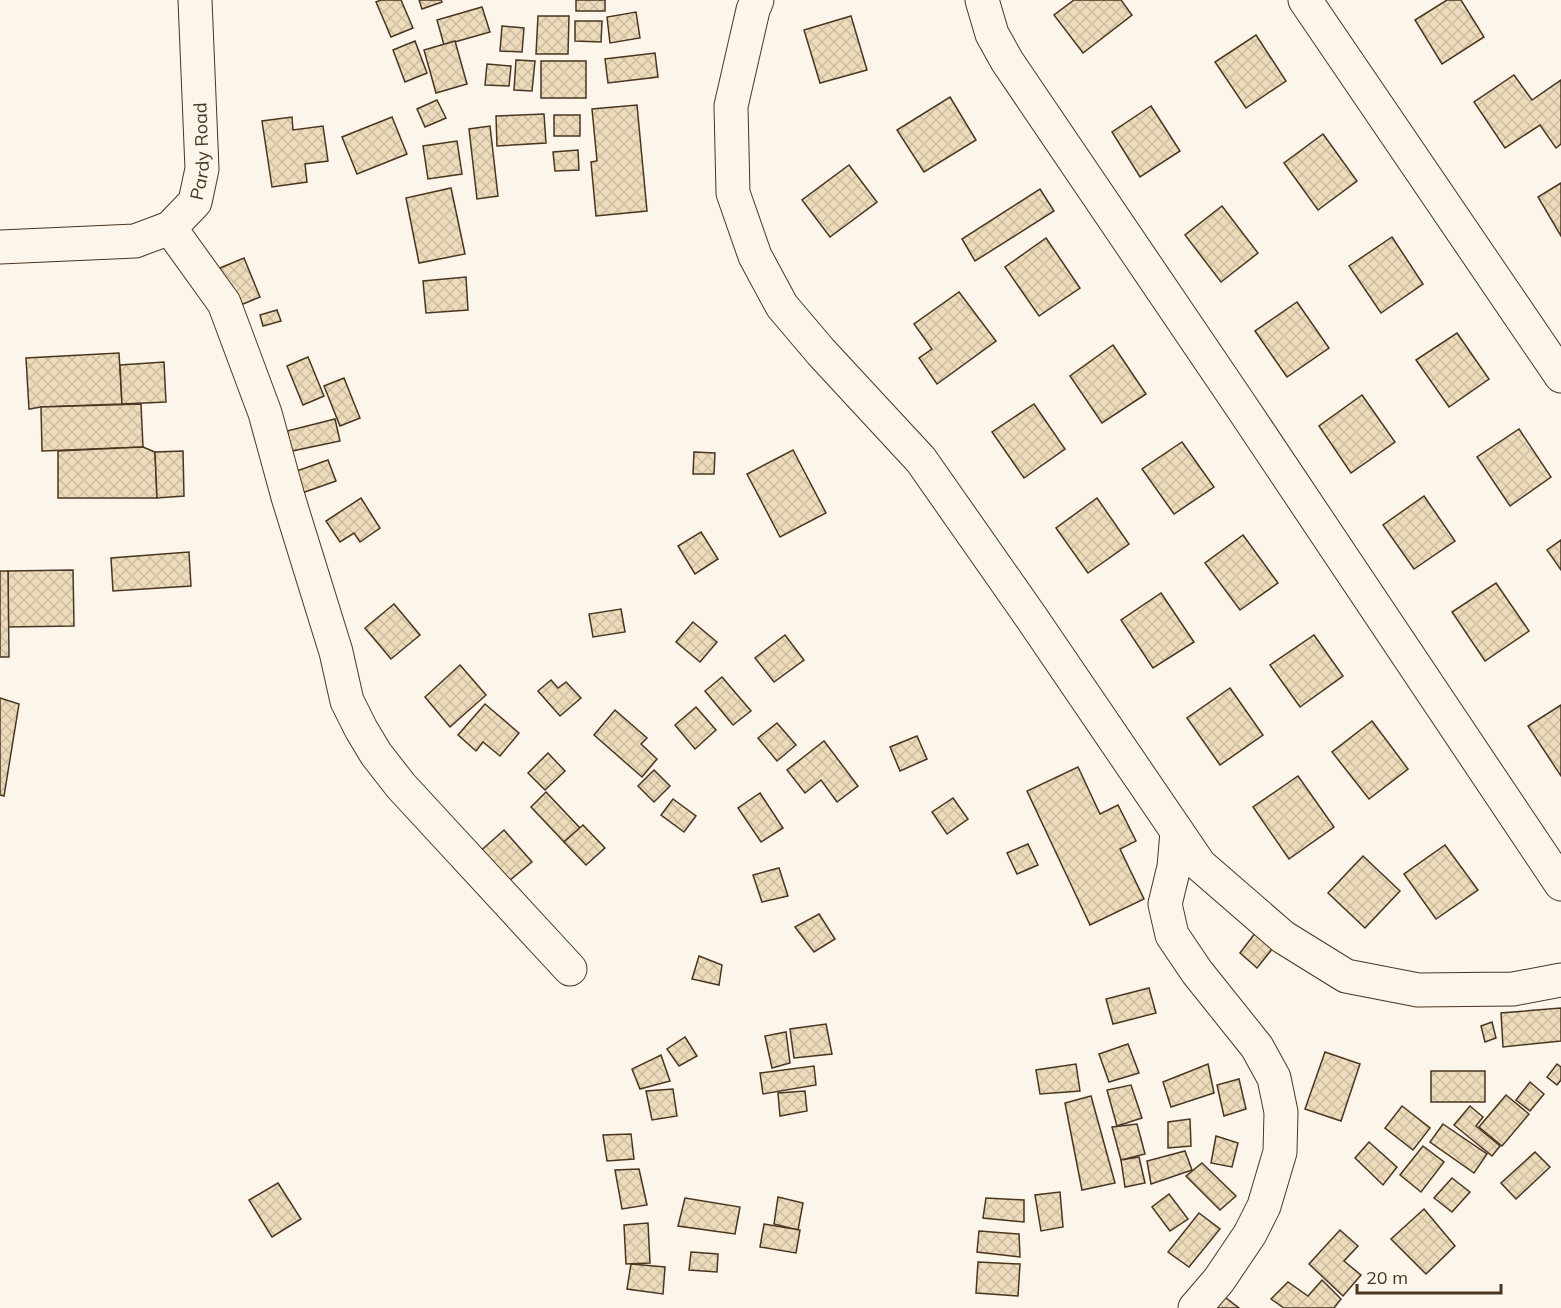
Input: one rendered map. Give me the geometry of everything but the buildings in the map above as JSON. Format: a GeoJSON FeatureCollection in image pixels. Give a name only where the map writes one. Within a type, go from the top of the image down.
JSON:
{"type":"FeatureCollection","features":[{"type":"Feature","properties":{"kind":"street","name":"Pardy Road"},"geometry":{"type":"LineString","coordinates":[[0,247],[135,241],[170,228],[195,202],[202,169],[195,0]]}},
{"type":"Feature","properties":{"kind":"street"},"geometry":{"type":"LineString","coordinates":[[757,0],[731,106],[733,193],[755,256],[782,306],[821,352],[921,460],[1200,865],[1283,937],[1346,976],[1418,990],[1513,989],[1561,980]]}},
{"type":"Feature","properties":{"kind":"street"},"geometry":{"type":"LineString","coordinates":[[982,0],[992,34],[1007,61],[1561,884]]}},
{"type":"Feature","properties":{"kind":"street"},"geometry":{"type":"LineString","coordinates":[[1305,0],[1561,376]]}},
{"type":"Feature","properties":{"kind":"street"},"geometry":{"type":"LineString","coordinates":[[170,228],[224,303],[240,344],[265,413],[288,497],[336,652],[347,701],[361,729],[376,754],[401,786],[570,969]]}},
{"type":"Feature","properties":{"kind":"street"},"geometry":{"type":"LineString","coordinates":[[1177,832],[1174,867],[1165,904],[1172,935],[1197,972],[1257,1047],[1274,1078],[1281,1112],[1280,1152],[1264,1206],[1250,1234],[1220,1280],[1195,1308]]}}]}
